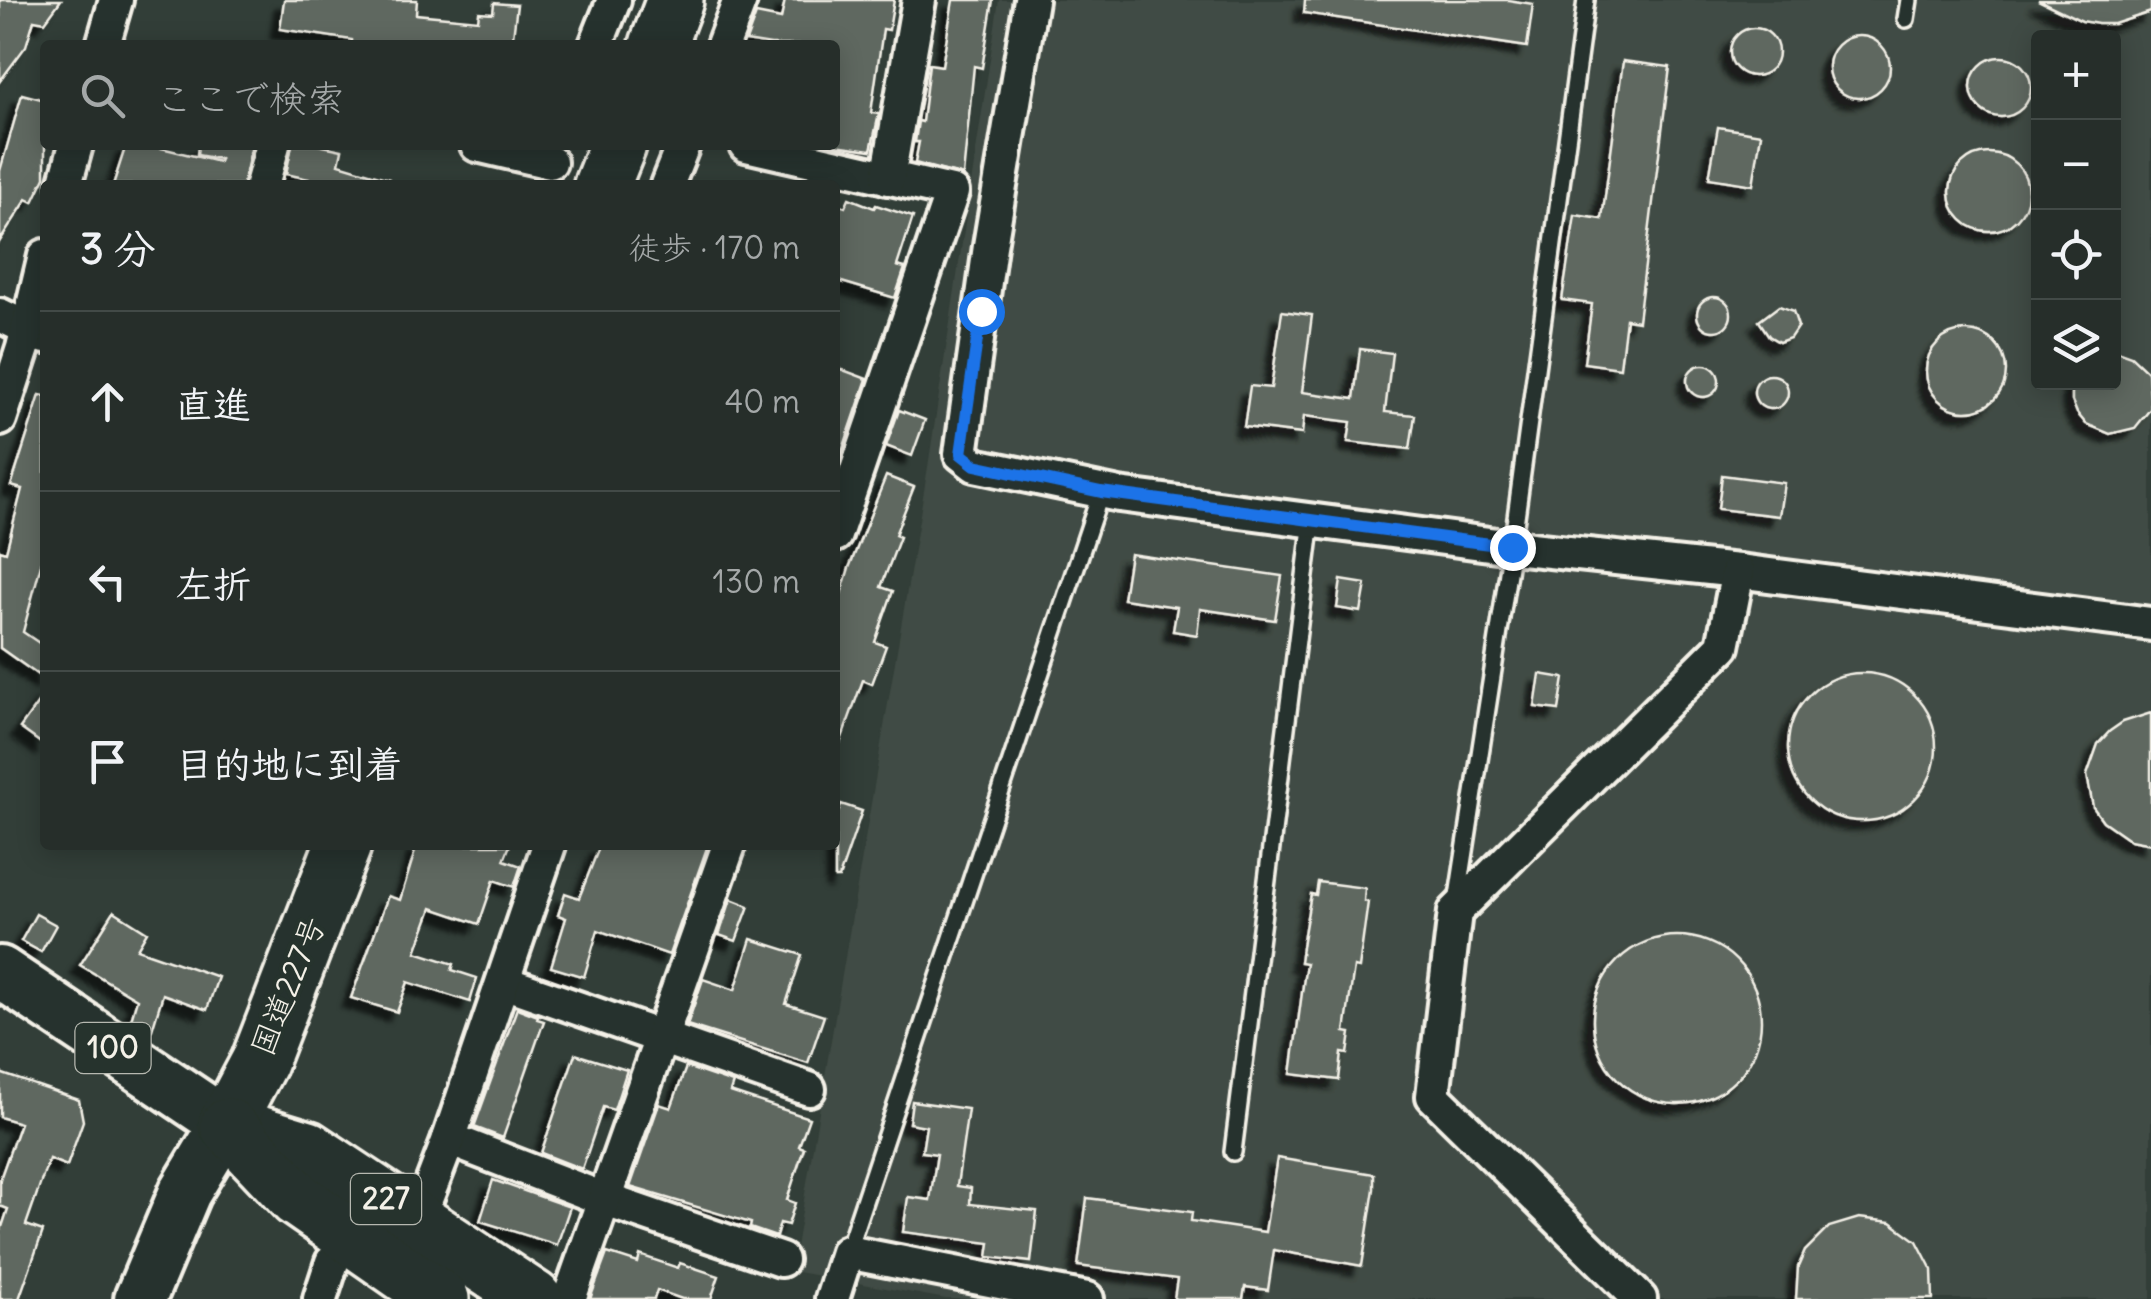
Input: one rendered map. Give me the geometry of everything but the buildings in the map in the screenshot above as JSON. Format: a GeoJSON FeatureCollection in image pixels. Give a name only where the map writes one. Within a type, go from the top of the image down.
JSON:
{"type":"FeatureCollection","features":[{"type":"Feature","properties":{"kind":"highway"},"geometry":{"type":"LineString","coordinates":[[660,40],[676,0]]}},
{"type":"Feature","properties":{"kind":"highway"},"geometry":{"type":"LineString","coordinates":[[604,180],[616,150]]}},
{"type":"Feature","properties":{"kind":"highway","name":"国道227号"},"geometry":{"type":"LineString","coordinates":[[226,1124],[259,1062],[341,850]]}},
{"type":"Feature","properties":{"kind":"highway","name":"227"},"geometry":{"type":"LineString","coordinates":[[226,1124],[308,1149],[534,1299]]}},
{"type":"Feature","properties":{"kind":"highway","name":"227"},"geometry":{"type":"LineString","coordinates":[[226,1124],[296,1199],[442,1299]]}},
{"type":"Feature","properties":{"kind":"main road","name":"100"},"geometry":{"type":"LineString","coordinates":[[0,972],[226,1124]]}},
{"type":"Feature","properties":{"kind":"main road"},"geometry":{"type":"LineString","coordinates":[[140,1299],[185,1192],[226,1124]]}},
{"type":"Feature","properties":{"kind":"main road"},"geometry":{"type":"LineString","coordinates":[[172,1299],[210,1204],[226,1124]]}},
{"type":"Feature","properties":{"kind":"street"},"geometry":{"type":"LineString","coordinates":[[105,40],[116,0]]}},
{"type":"Feature","properties":{"kind":"street"},"geometry":{"type":"LineString","coordinates":[[598,40],[610,0]]}},
{"type":"Feature","properties":{"kind":"street"},"geometry":{"type":"LineString","coordinates":[[724,40],[740,0]]}},
{"type":"Feature","properties":{"kind":"street"},"geometry":{"type":"LineString","coordinates":[[888,178],[918,0]]}},
{"type":"Feature","properties":{"kind":"street"},"geometry":{"type":"LineString","coordinates":[[1031,0],[990,246],[961,454],[975,465],[1101,492],[1512,547],[1738,571],[2151,624]]}},
{"type":"Feature","properties":{"kind":"street"},"geometry":{"type":"LineString","coordinates":[[66,180],[75,150]]}},
{"type":"Feature","properties":{"kind":"street"},"geometry":{"type":"LineString","coordinates":[[263,180],[272,150]]}},
{"type":"Feature","properties":{"kind":"street"},"geometry":{"type":"LineString","coordinates":[[496,150],[549,164]]}},
{"type":"Feature","properties":{"kind":"street"},"geometry":{"type":"LineString","coordinates":[[669,180],[681,150]]}},
{"type":"Feature","properties":{"kind":"street"},"geometry":{"type":"LineString","coordinates":[[755,150],[792,171],[888,178],[952,192],[840,520]]}},
{"type":"Feature","properties":{"kind":"street"},"geometry":{"type":"LineString","coordinates":[[0,420],[40,273]]}},
{"type":"Feature","properties":{"kind":"street"},"geometry":{"type":"LineString","coordinates":[[1640,1299],[1433,1096],[1456,912],[1724,646],[1738,571]]}},
{"type":"Feature","properties":{"kind":"street"},"geometry":{"type":"LineString","coordinates":[[418,1220],[547,850]]}},
{"type":"Feature","properties":{"kind":"street"},"geometry":{"type":"LineString","coordinates":[[570,1299],[727,850]]}},
{"type":"Feature","properties":{"kind":"street"},"geometry":{"type":"LineString","coordinates":[[502,982],[809,1090]]}},
{"type":"Feature","properties":{"kind":"street"},"geometry":{"type":"LineString","coordinates":[[449,1138],[606,1200],[780,1260]]}},
{"type":"Feature","properties":{"kind":"street"},"geometry":{"type":"LineString","coordinates":[[832,1299],[847,1252],[1087,1299]]}},
{"type":"Feature","properties":{"kind":"street"},"geometry":{"type":"LineString","coordinates":[[320,1299],[332,1262]]}},
{"type":"Feature","properties":{"kind":"lane"},"geometry":{"type":"LineString","coordinates":[[1456,912],[1512,547],[1586,0]]}},
{"type":"Feature","properties":{"kind":"lane"},"geometry":{"type":"LineString","coordinates":[[1906,19],[1909,0]]}},
{"type":"Feature","properties":{"kind":"lane"},"geometry":{"type":"LineString","coordinates":[[847,1252],[1101,492]]}},
{"type":"Feature","properties":{"kind":"lane"},"geometry":{"type":"LineString","coordinates":[[1232,1152],[1312,520]]}},
{"type":"Feature","properties":{"kind":"shaded area"},"geometry":{"type":"Polygon","coordinates":[[[999,0],[2151,0],[2151,1299],[946,1299],[792,1271],[928,467],[999,0]]]}},
{"type":"Feature","properties":{"kind":"route"},"geometry":{"type":"LineString","coordinates":[[981,311],[961,454],[975,465],[1101,492],[1512,547]]}}]}
